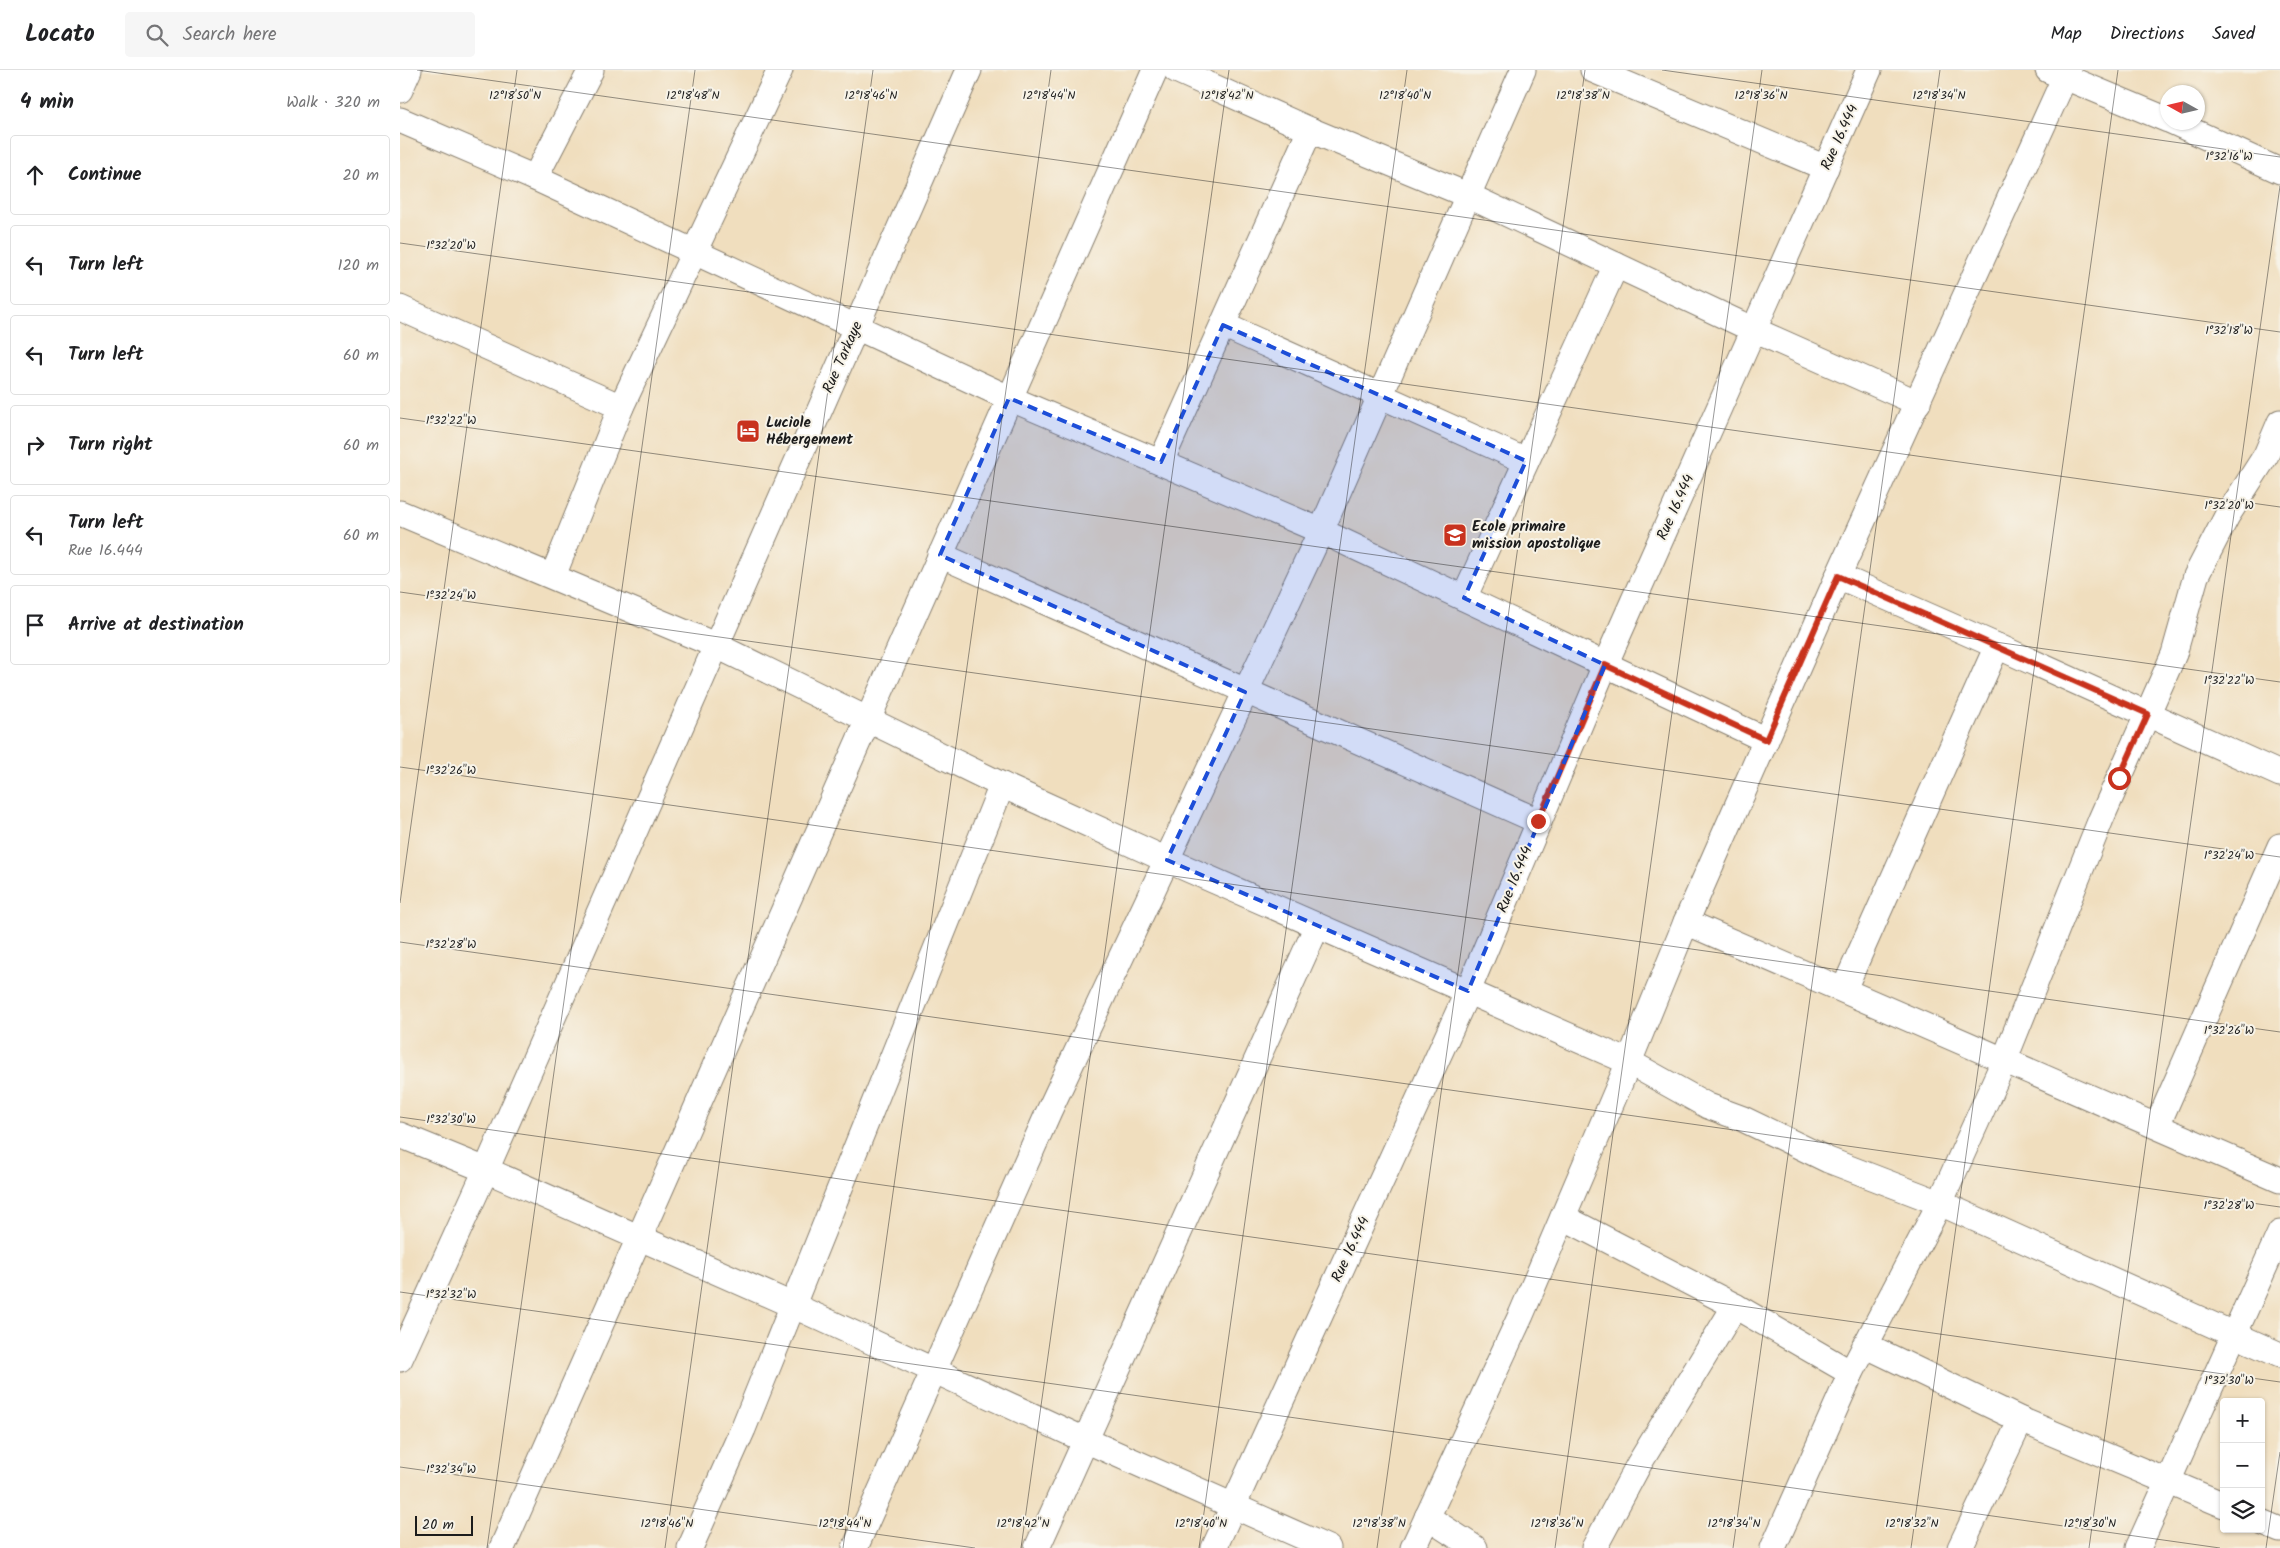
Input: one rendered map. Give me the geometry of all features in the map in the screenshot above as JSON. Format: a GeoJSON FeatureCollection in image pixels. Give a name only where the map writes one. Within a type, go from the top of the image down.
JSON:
{"type":"FeatureCollection","features":[{"type":"Feature","properties":{"kind":"street"},"geometry":{"type":"LineString","coordinates":[[400,90],[409,70]]}},
{"type":"Feature","properties":{"kind":"street"},"geometry":{"type":"LineString","coordinates":[[535,178],[590,70]]}},
{"type":"Feature","properties":{"kind":"street"},"geometry":{"type":"LineString","coordinates":[[553,576],[622,407],[780,70]]}},
{"type":"Feature","properties":{"kind":"street","name":"Rue Tarkaye"},"geometry":{"type":"LineString","coordinates":[[400,1359],[486,1170],[969,70]]}},
{"type":"Feature","properties":{"kind":"street"},"geometry":{"type":"LineString","coordinates":[[502,1548],[1155,70]]}},
{"type":"Feature","properties":{"kind":"street"},"geometry":{"type":"LineString","coordinates":[[1176,70],[1310,130],[1467,195],[1754,330],[1918,403]]}},
{"type":"Feature","properties":{"kind":"street"},"geometry":{"type":"LineString","coordinates":[[855,1548],[1049,1111],[1322,531],[1523,70]]}},
{"type":"Feature","properties":{"kind":"street"},"geometry":{"type":"LineString","coordinates":[[1593,70],[1826,168]]}},
{"type":"Feature","properties":{"kind":"street","name":"Rue 16.444"},"geometry":{"type":"LineString","coordinates":[[1214,1548],[1468,991],[1605,665],[1869,70]]}},
{"type":"Feature","properties":{"kind":"street"},"geometry":{"type":"LineString","coordinates":[[1413,1548],[1521,1315],[1629,1062],[1686,922],[1838,576],[1918,403],[2060,72],[2160,116]]}},
{"type":"Feature","properties":{"kind":"street"},"geometry":{"type":"LineString","coordinates":[[400,120],[535,178],[1009,398],[1322,531],[1766,740]]}},
{"type":"Feature","properties":{"kind":"street"},"geometry":{"type":"LineString","coordinates":[[1161,462],[1310,130]]}},
{"type":"Feature","properties":{"kind":"street"},"geometry":{"type":"LineString","coordinates":[[2190,130],[2280,171]]}},
{"type":"Feature","properties":{"kind":"street"},"geometry":{"type":"LineString","coordinates":[[1464,598],[1616,264]]}},
{"type":"Feature","properties":{"kind":"street"},"geometry":{"type":"LineString","coordinates":[[400,308],[622,407]]}},
{"type":"Feature","properties":{"kind":"street"},"geometry":{"type":"LineString","coordinates":[[1223,325],[1526,461]]}},
{"type":"Feature","properties":{"kind":"street"},"geometry":{"type":"LineString","coordinates":[[1773,1548],[1851,1373],[1940,1203],[2004,1061],[2101,819],[2174,654],[2196,576],[2227,516],[2266,455],[2280,422]]}},
{"type":"Feature","properties":{"kind":"street"},"geometry":{"type":"LineString","coordinates":[[400,513],[715,645],[1002,785],[1167,860],[1629,1062],[1708,1106],[1743,1119],[1828,1160],[1940,1203],[2280,1355]]}},
{"type":"Feature","properties":{"kind":"street"},"geometry":{"type":"LineString","coordinates":[[940,555],[1538,821]]}},
{"type":"Feature","properties":{"kind":"street"},"geometry":{"type":"LineString","coordinates":[[1838,576],[2280,774]]}},
{"type":"Feature","properties":{"kind":"street"},"geometry":{"type":"LineString","coordinates":[[1844,989],[1997,646]]}},
{"type":"Feature","properties":{"kind":"street"},"geometry":{"type":"LineString","coordinates":[[690,1548],[743,1429],[1002,785]]}},
{"type":"Feature","properties":{"kind":"street"},"geometry":{"type":"LineString","coordinates":[[2157,1126],[2272,886],[2280,846]]}},
{"type":"Feature","properties":{"kind":"street"},"geometry":{"type":"LineString","coordinates":[[1686,922],[2280,1180]]}},
{"type":"Feature","properties":{"kind":"street"},"geometry":{"type":"LineString","coordinates":[[1037,1548],[1317,926]]}},
{"type":"Feature","properties":{"kind":"street"},"geometry":{"type":"LineString","coordinates":[[400,1135],[486,1170],[638,1239],[792,1305],[1085,1440],[1328,1548]]}},
{"type":"Feature","properties":{"kind":"street"},"geometry":{"type":"LineString","coordinates":[[1563,1217],[1735,1306],[1851,1373]]}},
{"type":"Feature","properties":{"kind":"street"},"geometry":{"type":"LineString","coordinates":[[2138,1548],[2280,1234]]}},
{"type":"Feature","properties":{"kind":"street"},"geometry":{"type":"LineString","coordinates":[[1594,1548],[1639,1464],[1735,1306]]}},
{"type":"Feature","properties":{"kind":"street"},"geometry":{"type":"LineString","coordinates":[[1865,1345],[2021,1420],[2220,1504]]}},
{"type":"Feature","properties":{"kind":"street"},"geometry":{"type":"LineString","coordinates":[[1960,1548],[2021,1420]]}},
{"type":"Feature","properties":{"kind":"street"},"geometry":{"type":"LineString","coordinates":[[1427,1518],[1475,1548]]}},
{"type":"Feature","properties":{"kind":"street"},"geometry":{"type":"LineString","coordinates":[[2265,1524],[2280,1530]]}},
{"type":"Feature","properties":{"kind":"highlighted area"},"geometry":{"type":"Polygon","coordinates":[[[1223,325],[1526,461],[1464,598],[1605,665],[1468,991],[1167,860],[1245,692],[940,555],[1009,398],[1161,462],[1223,325]]]}},
{"type":"Feature","properties":{"kind":"place","name":"Luciole Hébergement"},"geometry":{"type":"Point","coordinates":[748,431]}},
{"type":"Feature","properties":{"kind":"place","name":"Ecole primaire mission apostolique"},"geometry":{"type":"Point","coordinates":[1455,535]}},
{"type":"Feature","properties":{"kind":"route"},"geometry":{"type":"LineString","coordinates":[[1538,821],[1605,665],[1766,740],[1838,576],[2148,714],[2119,778]]}}]}
